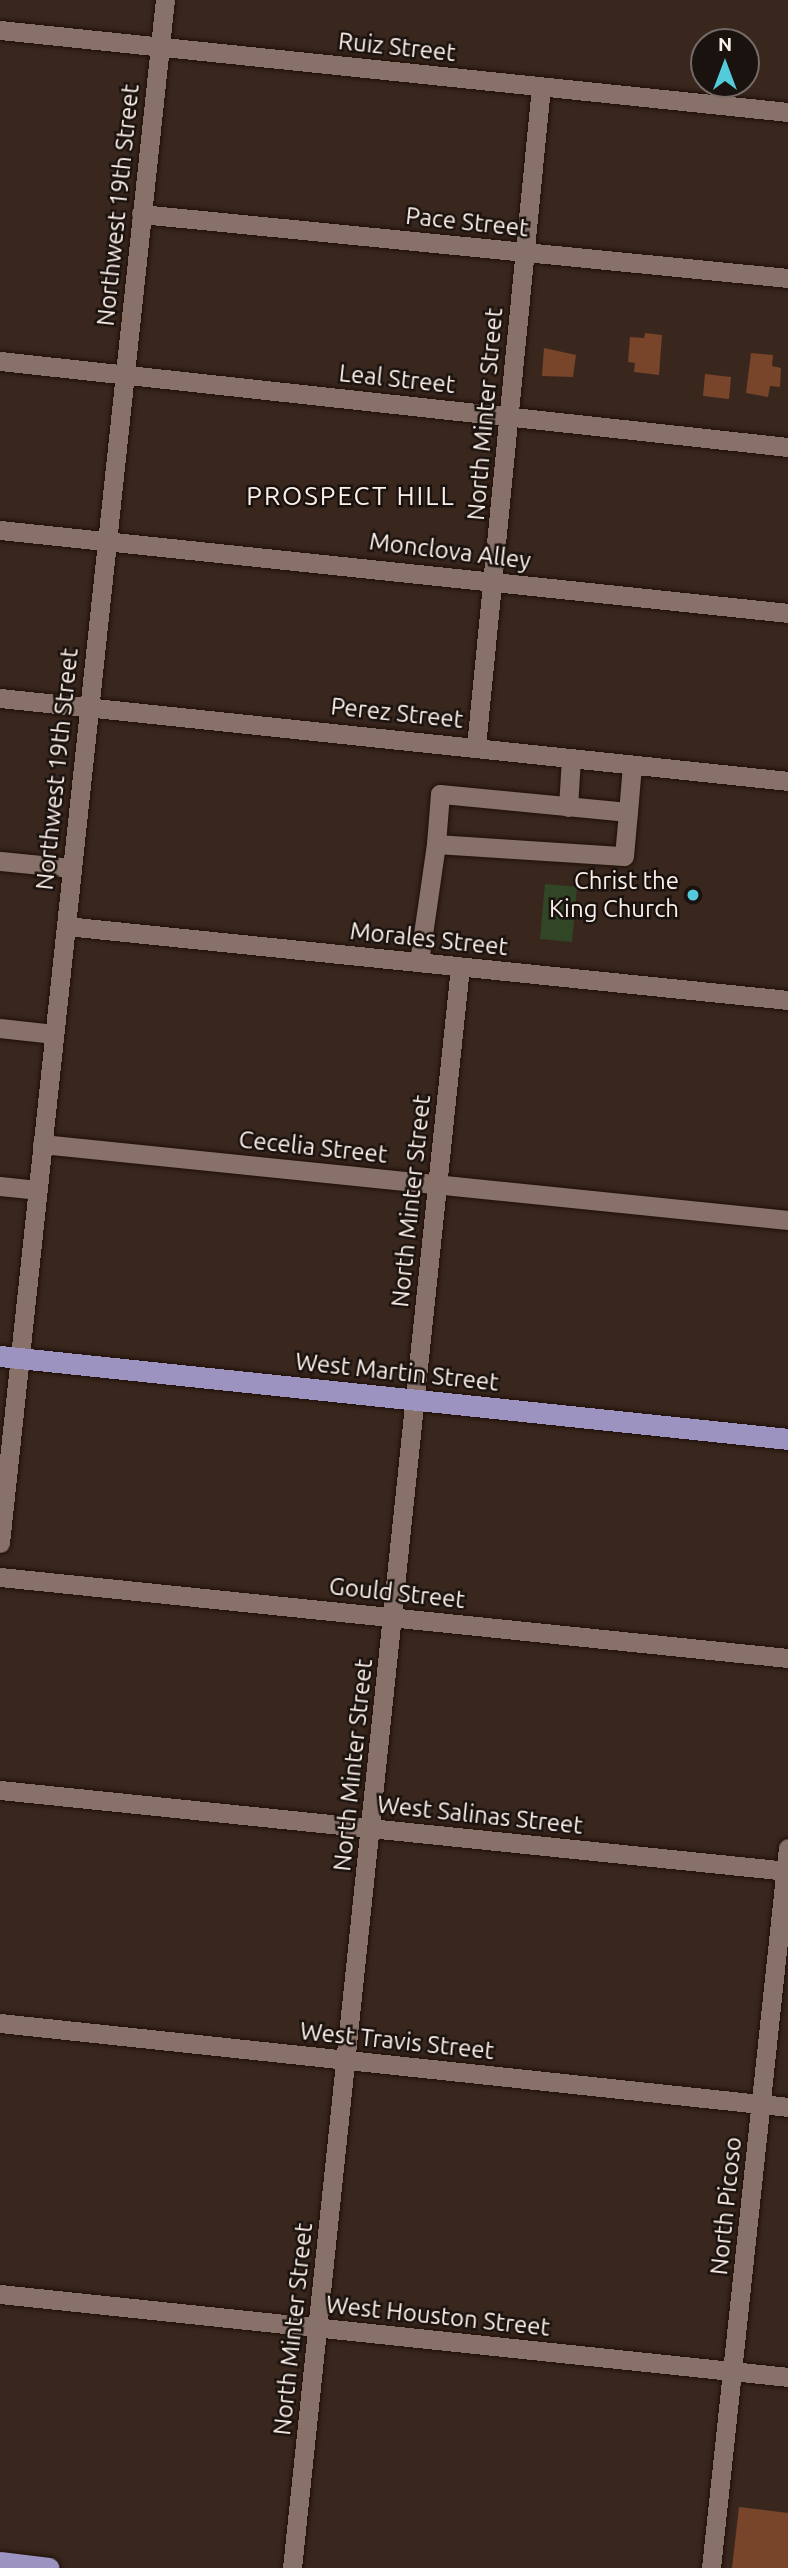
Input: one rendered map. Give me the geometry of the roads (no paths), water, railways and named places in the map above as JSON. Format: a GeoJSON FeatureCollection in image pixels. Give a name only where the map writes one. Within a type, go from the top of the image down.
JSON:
{"type":"FeatureCollection","features":[{"type":"Feature","properties":{"kind":"main road","name":"West Martin Street"},"geometry":{"type":"LineString","coordinates":[[10,1358],[788,1439]]}},
{"type":"Feature","properties":{"kind":"main road"},"geometry":{"type":"LineString","coordinates":[[0,2563],[49,2568]]}},
{"type":"Feature","properties":{"kind":"street","name":"Northwest 19th Street"},"geometry":{"type":"LineString","coordinates":[[1,1534],[10,1358],[37,1190],[165,0]]}},
{"type":"Feature","properties":{"kind":"street","name":"Ruiz Street"},"geometry":{"type":"LineString","coordinates":[[0,30],[788,112]]}},
{"type":"Feature","properties":{"kind":"street","name":"North Minter Street"},"geometry":{"type":"LineString","coordinates":[[476,746],[541,86]]}},
{"type":"Feature","properties":{"kind":"street","name":"Pace Street"},"geometry":{"type":"LineString","coordinates":[[141,214],[788,278]]}},
{"type":"Feature","properties":{"kind":"street","name":"Leal Street"},"geometry":{"type":"LineString","coordinates":[[0,361],[788,447]]}},
{"type":"Feature","properties":{"kind":"street","name":"Monclova Alley"},"geometry":{"type":"LineString","coordinates":[[0,530],[494,579],[788,613]]}},
{"type":"Feature","properties":{"kind":"street","name":"Perez Street"},"geometry":{"type":"LineString","coordinates":[[0,698],[476,746],[788,781]]}},
{"type":"Feature","properties":{"kind":"street"},"geometry":{"type":"LineString","coordinates":[[568,807],[571,758]]}},
{"type":"Feature","properties":{"kind":"street"},"geometry":{"type":"LineString","coordinates":[[436,844],[624,856],[632,765]]}},
{"type":"Feature","properties":{"kind":"street"},"geometry":{"type":"LineString","coordinates":[[419,962],[436,844],[440,794],[628,812]]}},
{"type":"Feature","properties":{"kind":"street"},"geometry":{"type":"LineString","coordinates":[[0,861],[72,868]]}},
{"type":"Feature","properties":{"kind":"street","name":"Morales Street"},"geometry":{"type":"LineString","coordinates":[[66,926],[788,1000]]}},
{"type":"Feature","properties":{"kind":"street","name":"North Minter Street"},"geometry":{"type":"LineString","coordinates":[[292,2568],[460,967]]}},
{"type":"Feature","properties":{"kind":"street"},"geometry":{"type":"LineString","coordinates":[[0,1028],[54,1034]]}},
{"type":"Feature","properties":{"kind":"street","name":"Cecelia Street"},"geometry":{"type":"LineString","coordinates":[[42,1143],[788,1220]]}},
{"type":"Feature","properties":{"kind":"street"},"geometry":{"type":"LineString","coordinates":[[0,1186],[37,1190]]}},
{"type":"Feature","properties":{"kind":"street","name":"Gould Street"},"geometry":{"type":"LineString","coordinates":[[0,1577],[788,1658]]}},
{"type":"Feature","properties":{"kind":"street","name":"West Salinas Street"},"geometry":{"type":"LineString","coordinates":[[0,1790],[787,1871]]}},
{"type":"Feature","properties":{"kind":"street","name":"North Picoso"},"geometry":{"type":"LineString","coordinates":[[711,2568],[788,1848]]}},
{"type":"Feature","properties":{"kind":"street","name":"West Travis Street"},"geometry":{"type":"LineString","coordinates":[[0,2023],[788,2106]]}},
{"type":"Feature","properties":{"kind":"street","name":"West Houston Street"},"geometry":{"type":"LineString","coordinates":[[0,2294],[788,2377]]}},
{"type":"Feature","properties":{"kind":"place","name":"Christ the King Church"},"geometry":{"type":"Point","coordinates":[693,895]}},
{"type":"Feature","properties":{"kind":"district","name":"PROSPECT HILL"},"geometry":{"type":"Point","coordinates":[351,496]}}]}
